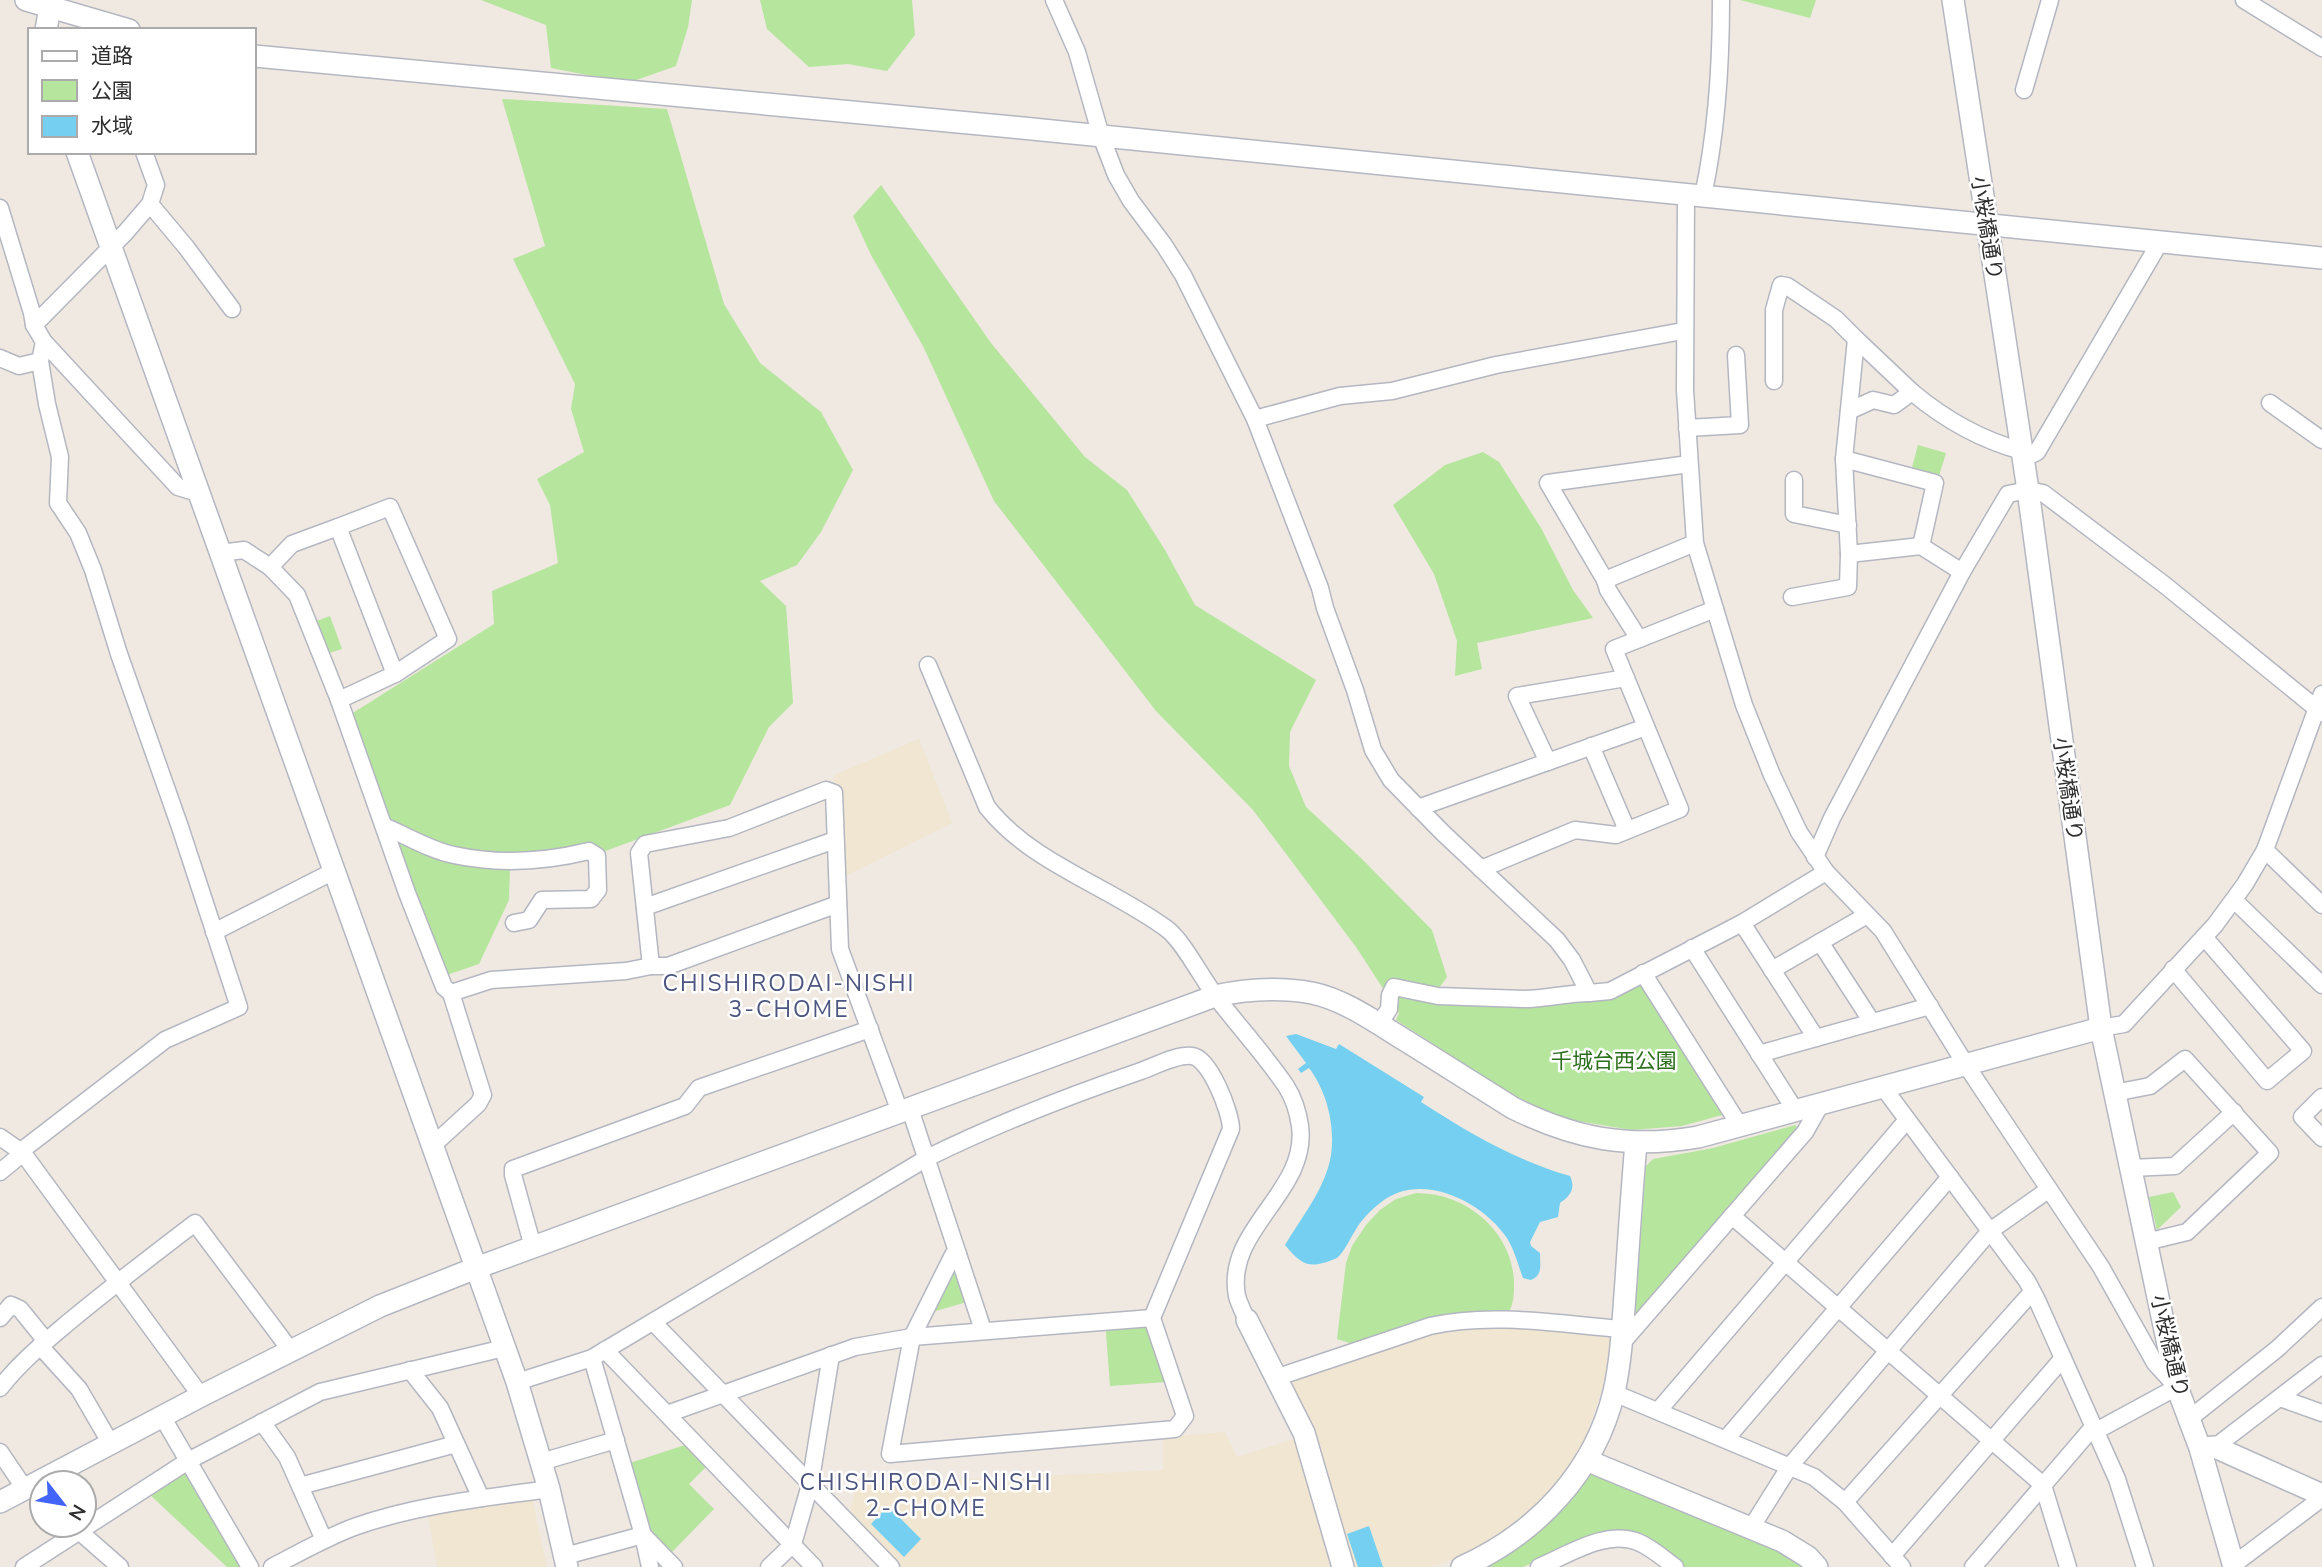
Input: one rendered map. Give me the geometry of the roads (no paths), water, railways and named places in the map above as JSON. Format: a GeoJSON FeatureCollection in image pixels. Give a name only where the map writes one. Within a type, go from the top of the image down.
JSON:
{"type":"FeatureCollection","features":[{"type":"Feature","properties":{"kind":"street"},"geometry":{"type":"LineString","coordinates":[[26,0],[116,28]]}},
{"type":"Feature","properties":{"kind":"street"},"geometry":{"type":"LineString","coordinates":[[1054,0],[1077,52],[1101,136],[1116,175],[1183,275],[1255,419],[1320,588],[1373,750],[1391,780],[1418,808],[1557,940],[1572,960],[1589,993]]}},
{"type":"Feature","properties":{"kind":"street"},"geometry":{"type":"LineString","coordinates":[[1721,0],[1720,70],[1713,148],[1694,195],[1684,331],[1687,428],[1695,543],[1749,717],[1794,821],[1815,857],[1883,931],[1966,1065],[2101,1267],[2155,1363],[2177,1387],[2095,1429],[1973,1567]]}},
{"type":"Feature","properties":{"kind":"street","name":"小桜橋通り"},"geometry":{"type":"LineString","coordinates":[[1953,0],[2028,490],[2101,1028],[2177,1387],[2189,1419],[2207,1448],[2233,1566]]}},
{"type":"Feature","properties":{"kind":"street"},"geometry":{"type":"LineString","coordinates":[[2024,90],[2050,0]]}},
{"type":"Feature","properties":{"kind":"street"},"geometry":{"type":"LineString","coordinates":[[2244,0],[2322,48]]}},
{"type":"Feature","properties":{"kind":"street"},"geometry":{"type":"LineString","coordinates":[[46,28],[50,7]]}},
{"type":"Feature","properties":{"kind":"street"},"geometry":{"type":"LineString","coordinates":[[256,56],[1101,136],[2322,258]]}},
{"type":"Feature","properties":{"kind":"street"},"geometry":{"type":"LineString","coordinates":[[78,154],[517,1382],[549,1489],[566,1561],[643,1535]]}},
{"type":"Feature","properties":{"kind":"street"},"geometry":{"type":"LineString","coordinates":[[34,325],[150,204],[156,185],[145,154]]}},
{"type":"Feature","properties":{"kind":"street"},"geometry":{"type":"LineString","coordinates":[[150,204],[232,309]]}},
{"type":"Feature","properties":{"kind":"street"},"geometry":{"type":"LineString","coordinates":[[0,208],[34,325],[44,342],[178,487],[198,493]]}},
{"type":"Feature","properties":{"kind":"street"},"geometry":{"type":"LineString","coordinates":[[1774,381],[1774,310],[1781,285],[1787,286],[1836,319],[1940,415],[2022,455],[2037,452],[2160,242]]}},
{"type":"Feature","properties":{"kind":"street"},"geometry":{"type":"LineString","coordinates":[[1255,419],[1340,396],[1392,391],[1496,365],[1684,331]]}},
{"type":"Feature","properties":{"kind":"street"},"geometry":{"type":"LineString","coordinates":[[1792,597],[1848,587],[1844,458],[1856,339]]}},
{"type":"Feature","properties":{"kind":"street"},"geometry":{"type":"LineString","coordinates":[[0,1172],[165,1040],[239,1007],[93,570],[78,533],[58,503],[60,457],[40,361],[44,342]]}},
{"type":"Feature","properties":{"kind":"street"},"geometry":{"type":"LineString","coordinates":[[1687,428],[1740,425],[1736,355]]}},
{"type":"Feature","properties":{"kind":"street"},"geometry":{"type":"LineString","coordinates":[[0,358],[19,366],[40,361]]}},
{"type":"Feature","properties":{"kind":"street"},"geometry":{"type":"LineString","coordinates":[[1849,411],[1873,400],[1894,405],[1912,392]]}},
{"type":"Feature","properties":{"kind":"street"},"geometry":{"type":"LineString","coordinates":[[2270,403],[2322,439]]}},
{"type":"Feature","properties":{"kind":"street"},"geometry":{"type":"LineString","coordinates":[[1844,458],[1935,483],[1921,546]]}},
{"type":"Feature","properties":{"kind":"street"},"geometry":{"type":"LineString","coordinates":[[1639,639],[1548,483],[1689,464]]}},
{"type":"Feature","properties":{"kind":"street"},"geometry":{"type":"LineString","coordinates":[[1794,480],[1794,514],[1848,525]]}},
{"type":"Feature","properties":{"kind":"street"},"geometry":{"type":"LineString","coordinates":[[0,1502],[380,1306],[476,1268],[1215,996],[1240,990],[1276,989],[1313,993],[1340,1002],[1534,1119],[1598,1139],[1636,1143],[1667,1143],[1698,1137],[2124,1024],[2204,937],[2234,900],[2265,850],[2320,705],[2043,493],[2028,490],[2008,494],[1962,572],[1832,818],[1815,857]]}},
{"type":"Feature","properties":{"kind":"street"},"geometry":{"type":"LineString","coordinates":[[270,567],[292,544],[390,507],[447,639],[396,674],[339,700]]}},
{"type":"Feature","properties":{"kind":"street"},"geometry":{"type":"LineString","coordinates":[[338,527],[396,674]]}},
{"type":"Feature","properties":{"kind":"street"},"geometry":{"type":"LineString","coordinates":[[1605,580],[1695,543]]}},
{"type":"Feature","properties":{"kind":"street"},"geometry":{"type":"LineString","coordinates":[[1849,554],[1921,546],[1962,572]]}},
{"type":"Feature","properties":{"kind":"street"},"geometry":{"type":"LineString","coordinates":[[220,553],[244,550],[270,567],[297,595],[339,700],[407,893],[439,975],[451,993],[483,1095],[478,1104],[432,1146]]}},
{"type":"Feature","properties":{"kind":"street"},"geometry":{"type":"LineString","coordinates":[[1481,869],[1575,830],[1616,835],[1680,809],[1614,649],[1715,609]]}},
{"type":"Feature","properties":{"kind":"street"},"geometry":{"type":"LineString","coordinates":[[928,665],[987,807],[1002,826],[1032,848],[1170,931],[1215,996],[1287,1087],[1300,1128],[1298,1153],[1289,1179],[1245,1244],[1237,1268],[1237,1295],[1307,1443],[1343,1567]]}},
{"type":"Feature","properties":{"kind":"street"},"geometry":{"type":"LineString","coordinates":[[1548,762],[1517,696],[1626,678]]}},
{"type":"Feature","properties":{"kind":"street"},"geometry":{"type":"LineString","coordinates":[[1418,808],[1646,727]]}},
{"type":"Feature","properties":{"kind":"street"},"geometry":{"type":"LineString","coordinates":[[1591,746],[1627,830]]}},
{"type":"Feature","properties":{"kind":"street"},"geometry":{"type":"LineString","coordinates":[[652,966],[639,853],[645,844],[729,828],[826,790],[834,793],[840,949],[870,1029],[927,1158],[984,1330]]}},
{"type":"Feature","properties":{"kind":"street"},"geometry":{"type":"LineString","coordinates":[[384,826],[452,855],[509,861],[550,860],[589,851],[597,856],[598,890],[591,899],[542,900],[529,920],[514,923]]}},
{"type":"Feature","properties":{"kind":"street"},"geometry":{"type":"LineString","coordinates":[[645,907],[835,840]]}},
{"type":"Feature","properties":{"kind":"street"},"geometry":{"type":"LineString","coordinates":[[2265,850],[2322,905]]}},
{"type":"Feature","properties":{"kind":"street"},"geometry":{"type":"LineString","coordinates":[[214,932],[334,871]]}},
{"type":"Feature","properties":{"kind":"street"},"geometry":{"type":"LineString","coordinates":[[1379,1024],[1388,1009],[1394,987],[1438,996],[1536,999],[1563,993],[1610,991],[1742,923],[1826,872]]}},
{"type":"Feature","properties":{"kind":"street"},"geometry":{"type":"LineString","coordinates":[[2234,900],[2322,985]]}},
{"type":"Feature","properties":{"kind":"street"},"geometry":{"type":"LineString","coordinates":[[451,993],[491,981],[668,966],[838,904]]}},
{"type":"Feature","properties":{"kind":"street"},"geometry":{"type":"LineString","coordinates":[[1772,970],[1867,915]]}},
{"type":"Feature","properties":{"kind":"street"},"geometry":{"type":"LineString","coordinates":[[1742,923],[1816,1038]]}},
{"type":"Feature","properties":{"kind":"street"},"geometry":{"type":"LineString","coordinates":[[2173,969],[2267,1081],[2303,1051],[2266,1005],[2204,937]]}},
{"type":"Feature","properties":{"kind":"street"},"geometry":{"type":"LineString","coordinates":[[1820,942],[1872,1022]]}},
{"type":"Feature","properties":{"kind":"street"},"geometry":{"type":"LineString","coordinates":[[1692,948],[1795,1110]]}},
{"type":"Feature","properties":{"kind":"street"},"geometry":{"type":"LineString","coordinates":[[1643,973],[1740,1126]]}},
{"type":"Feature","properties":{"kind":"street"},"geometry":{"type":"LineString","coordinates":[[1759,1054],[1930,1006]]}},
{"type":"Feature","properties":{"kind":"street"},"geometry":{"type":"LineString","coordinates":[[533,1247],[513,1169],[685,1106],[699,1088],[870,1029]]}},
{"type":"Feature","properties":{"kind":"street"},"geometry":{"type":"LineString","coordinates":[[517,1382],[598,1354],[927,1158],[973,1135],[1175,1059],[1192,1056],[1200,1059],[1210,1070],[1231,1118],[1231,1129],[1152,1318],[1185,1416],[1175,1429],[890,1454],[912,1337],[953,1255],[958,1254]]}},
{"type":"Feature","properties":{"kind":"street"},"geometry":{"type":"LineString","coordinates":[[2115,1093],[2150,1086],[2185,1059],[2270,1153],[2187,1231],[2146,1242]]}},
{"type":"Feature","properties":{"kind":"street"},"geometry":{"type":"LineString","coordinates":[[1883,1087],[2032,1292],[2095,1429],[2130,1514],[2145,1567]]}},
{"type":"Feature","properties":{"kind":"street"},"geometry":{"type":"LineString","coordinates":[[2322,1097],[2302,1117],[2322,1138]]}},
{"type":"Feature","properties":{"kind":"street"},"geometry":{"type":"LineString","coordinates":[[1622,1336],[1805,1132],[1822,1102]]}},
{"type":"Feature","properties":{"kind":"street"},"geometry":{"type":"LineString","coordinates":[[2131,1168],[2175,1166],[2234,1112]]}},
{"type":"Feature","properties":{"kind":"street"},"geometry":{"type":"LineString","coordinates":[[1658,1411],[1907,1120]]}},
{"type":"Feature","properties":{"kind":"street"},"geometry":{"type":"LineString","coordinates":[[0,1137],[22,1152],[201,1396]]}},
{"type":"Feature","properties":{"kind":"street"},"geometry":{"type":"LineString","coordinates":[[1462,1567],[1499,1548],[1531,1525],[1570,1484],[1586,1460],[1606,1416],[1614,1393],[1622,1336],[1636,1143]]}},
{"type":"Feature","properties":{"kind":"street"},"geometry":{"type":"LineString","coordinates":[[1726,1439],[1950,1177]]}},
{"type":"Feature","properties":{"kind":"street"},"geometry":{"type":"LineString","coordinates":[[1751,1528],[1790,1466],[1990,1231],[2048,1190]]}},
{"type":"Feature","properties":{"kind":"street"},"geometry":{"type":"LineString","coordinates":[[1732,1216],[2043,1485],[2067,1566]]}},
{"type":"Feature","properties":{"kind":"street"},"geometry":{"type":"LineString","coordinates":[[0,1388],[15,1369],[116,1282],[195,1223],[291,1351]]}},
{"type":"Feature","properties":{"kind":"street"},"geometry":{"type":"LineString","coordinates":[[1845,1502],[2032,1292]]}},
{"type":"Feature","properties":{"kind":"street"},"geometry":{"type":"LineString","coordinates":[[0,1318],[11,1305],[20,1309],[43,1344],[79,1389],[111,1444]]}},
{"type":"Feature","properties":{"kind":"street"},"geometry":{"type":"LineString","coordinates":[[2189,1419],[2277,1349],[2322,1307]]}},
{"type":"Feature","properties":{"kind":"street"},"geometry":{"type":"LineString","coordinates":[[667,1414],[855,1346],[984,1330],[1152,1318]]}},
{"type":"Feature","properties":{"kind":"street"},"geometry":{"type":"LineString","coordinates":[[1275,1378],[1405,1334],[1454,1321],[1495,1319],[1622,1336]]}},
{"type":"Feature","properties":{"kind":"street"},"geometry":{"type":"LineString","coordinates":[[653,1322],[891,1567]]}},
{"type":"Feature","properties":{"kind":"street"},"geometry":{"type":"LineString","coordinates":[[98,1519],[188,1461],[320,1392],[505,1348]]}},
{"type":"Feature","properties":{"kind":"street"},"geometry":{"type":"LineString","coordinates":[[598,1354],[667,1414],[814,1567]]}},
{"type":"Feature","properties":{"kind":"street"},"geometry":{"type":"LineString","coordinates":[[598,1354],[616,1440],[650,1567]]}},
{"type":"Feature","properties":{"kind":"street"},"geometry":{"type":"LineString","coordinates":[[769,1567],[793,1544],[810,1485],[831,1355]]}},
{"type":"Feature","properties":{"kind":"street"},"geometry":{"type":"LineString","coordinates":[[1614,1393],[1814,1477],[1845,1502],[1897,1561],[1992,1441],[2063,1358]]}},
{"type":"Feature","properties":{"kind":"street"},"geometry":{"type":"LineString","coordinates":[[2207,1448],[2280,1398],[2322,1365]]}},
{"type":"Feature","properties":{"kind":"street"},"geometry":{"type":"LineString","coordinates":[[410,1370],[440,1408],[481,1498]]}},
{"type":"Feature","properties":{"kind":"street"},"geometry":{"type":"LineString","coordinates":[[2280,1398],[2322,1413]]}},
{"type":"Feature","properties":{"kind":"street"},"geometry":{"type":"LineString","coordinates":[[163,1418],[250,1567]]}},
{"type":"Feature","properties":{"kind":"street"},"geometry":{"type":"LineString","coordinates":[[262,1422],[287,1457],[324,1540]]}},
{"type":"Feature","properties":{"kind":"street"},"geometry":{"type":"LineString","coordinates":[[541,1462],[616,1440]]}},
{"type":"Feature","properties":{"kind":"street"},"geometry":{"type":"LineString","coordinates":[[300,1486],[456,1444]]}},
{"type":"Feature","properties":{"kind":"street"},"geometry":{"type":"LineString","coordinates":[[2207,1448],[2322,1496],[2233,1566]]}},
{"type":"Feature","properties":{"kind":"street"},"geometry":{"type":"LineString","coordinates":[[0,1452],[25,1489]]}},
{"type":"Feature","properties":{"kind":"street"},"geometry":{"type":"LineString","coordinates":[[1586,1460],[1782,1541],[1808,1557],[1817,1567]]}},
{"type":"Feature","properties":{"kind":"street"},"geometry":{"type":"LineString","coordinates":[[272,1567],[324,1540],[389,1517],[481,1498],[549,1489]]}},
{"type":"Feature","properties":{"kind":"street"},"geometry":{"type":"LineString","coordinates":[[643,1535],[674,1567]]}},
{"type":"Feature","properties":{"kind":"street"},"geometry":{"type":"LineString","coordinates":[[1548,1566],[1613,1538],[1637,1542],[1675,1567]]}},
{"type":"Feature","properties":{"kind":"street"},"geometry":{"type":"LineString","coordinates":[[24,1567],[67,1539]]}},
{"type":"Feature","properties":{"kind":"street"},"geometry":{"type":"LineString","coordinates":[[88,1539],[120,1567]]}},
{"type":"Feature","properties":{"kind":"water"},"geometry":{"type":"Polygon","coordinates":[[[1296,1034],[1336,1049],[1339,1044],[1424,1097],[1421,1102],[1475,1135],[1511,1154],[1570,1176],[1572,1188],[1560,1203],[1558,1217],[1540,1222],[1530,1242],[1540,1253],[1540,1269],[1537,1275],[1531,1280],[1523,1278],[1507,1238],[1482,1212],[1449,1194],[1431,1190],[1413,1189],[1380,1203],[1363,1219],[1337,1258],[1314,1265],[1303,1262],[1291,1252],[1285,1245],[1320,1188],[1328,1168],[1332,1143],[1330,1116],[1322,1090],[1309,1068],[1301,1073],[1298,1069],[1306,1063],[1286,1036],[1296,1034]]]}},
{"type":"Feature","properties":{"kind":"water"},"geometry":{"type":"Polygon","coordinates":[[[888,1506],[921,1539],[904,1557],[871,1524],[888,1506]]]}},
{"type":"Feature","properties":{"kind":"water"},"geometry":{"type":"Polygon","coordinates":[[[1369,1526],[1383,1567],[1358,1567],[1347,1534],[1369,1526]]]}},
{"type":"Feature","properties":{"kind":"district","name":"CHISHIRODAI-NISHI 3-CHOME"},"geometry":{"type":"Point","coordinates":[789,996]}},
{"type":"Feature","properties":{"kind":"district","name":"CHISHIRODAI-NISHI 2-CHOME"},"geometry":{"type":"Point","coordinates":[926,1495]}},
{"type":"Feature","properties":{"kind":"park label","name":"千城台西公園"},"geometry":{"type":"Point","coordinates":[1614,1061]}}]}
